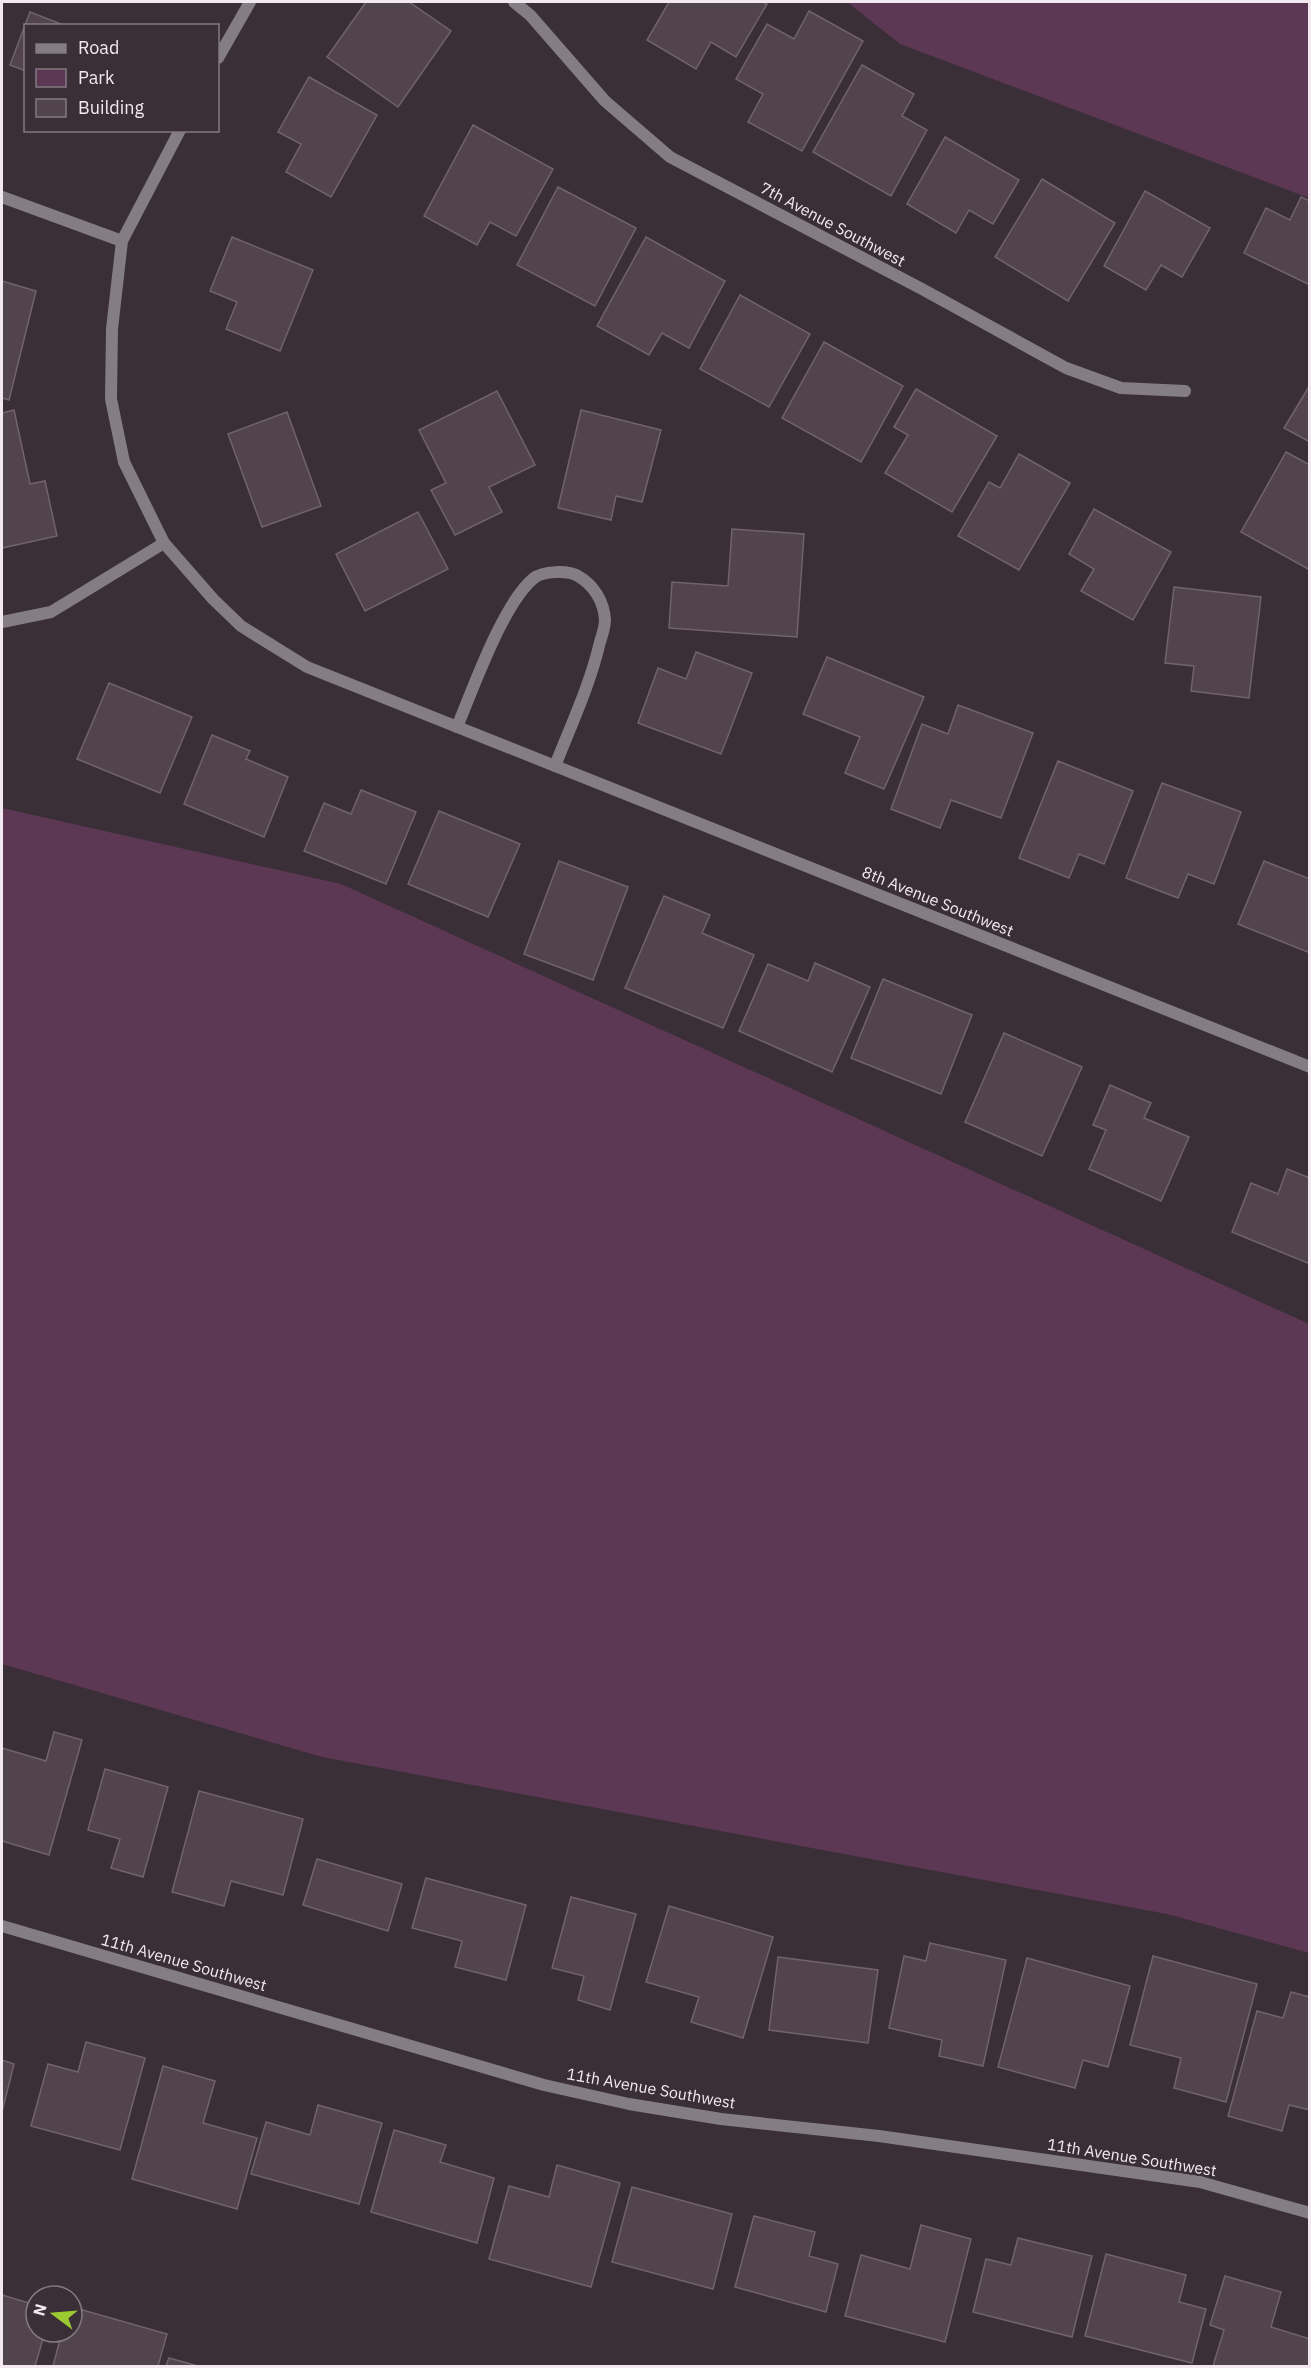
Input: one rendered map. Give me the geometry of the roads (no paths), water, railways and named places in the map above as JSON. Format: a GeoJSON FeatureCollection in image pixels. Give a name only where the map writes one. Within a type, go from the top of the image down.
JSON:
{"type":"FeatureCollection","features":[{"type":"Feature","properties":{"kind":"street"},"geometry":{"type":"LineString","coordinates":[[219,56],[250,2]]}},
{"type":"Feature","properties":{"kind":"street","name":"7th Avenue Southwest"},"geometry":{"type":"LineString","coordinates":[[514,2],[530,15],[605,101],[670,157],[922,289],[1066,368],[1121,388],[1185,391]]}},
{"type":"Feature","properties":{"kind":"street"},"geometry":{"type":"LineString","coordinates":[[2,197],[122,241],[179,132]]}},
{"type":"Feature","properties":{"kind":"street","name":"8th Avenue Southwest"},"geometry":{"type":"LineString","coordinates":[[122,241],[112,329],[111,399],[124,462],[164,543],[213,599],[250,632],[308,667],[1310,1067]]}},
{"type":"Feature","properties":{"kind":"street"},"geometry":{"type":"LineString","coordinates":[[2,622],[51,612],[164,543]]}},
{"type":"Feature","properties":{"kind":"street"},"geometry":{"type":"LineString","coordinates":[[457,727],[503,621],[519,597],[535,578],[552,572],[576,574],[594,589],[602,602],[605,622],[596,658],[555,766]]}},
{"type":"Feature","properties":{"kind":"street","name":"11th Avenue Southwest"},"geometry":{"type":"LineString","coordinates":[[2,1926],[544,2085],[629,2104],[721,2120],[879,2136],[1200,2182],[1310,2213]]}}]}
